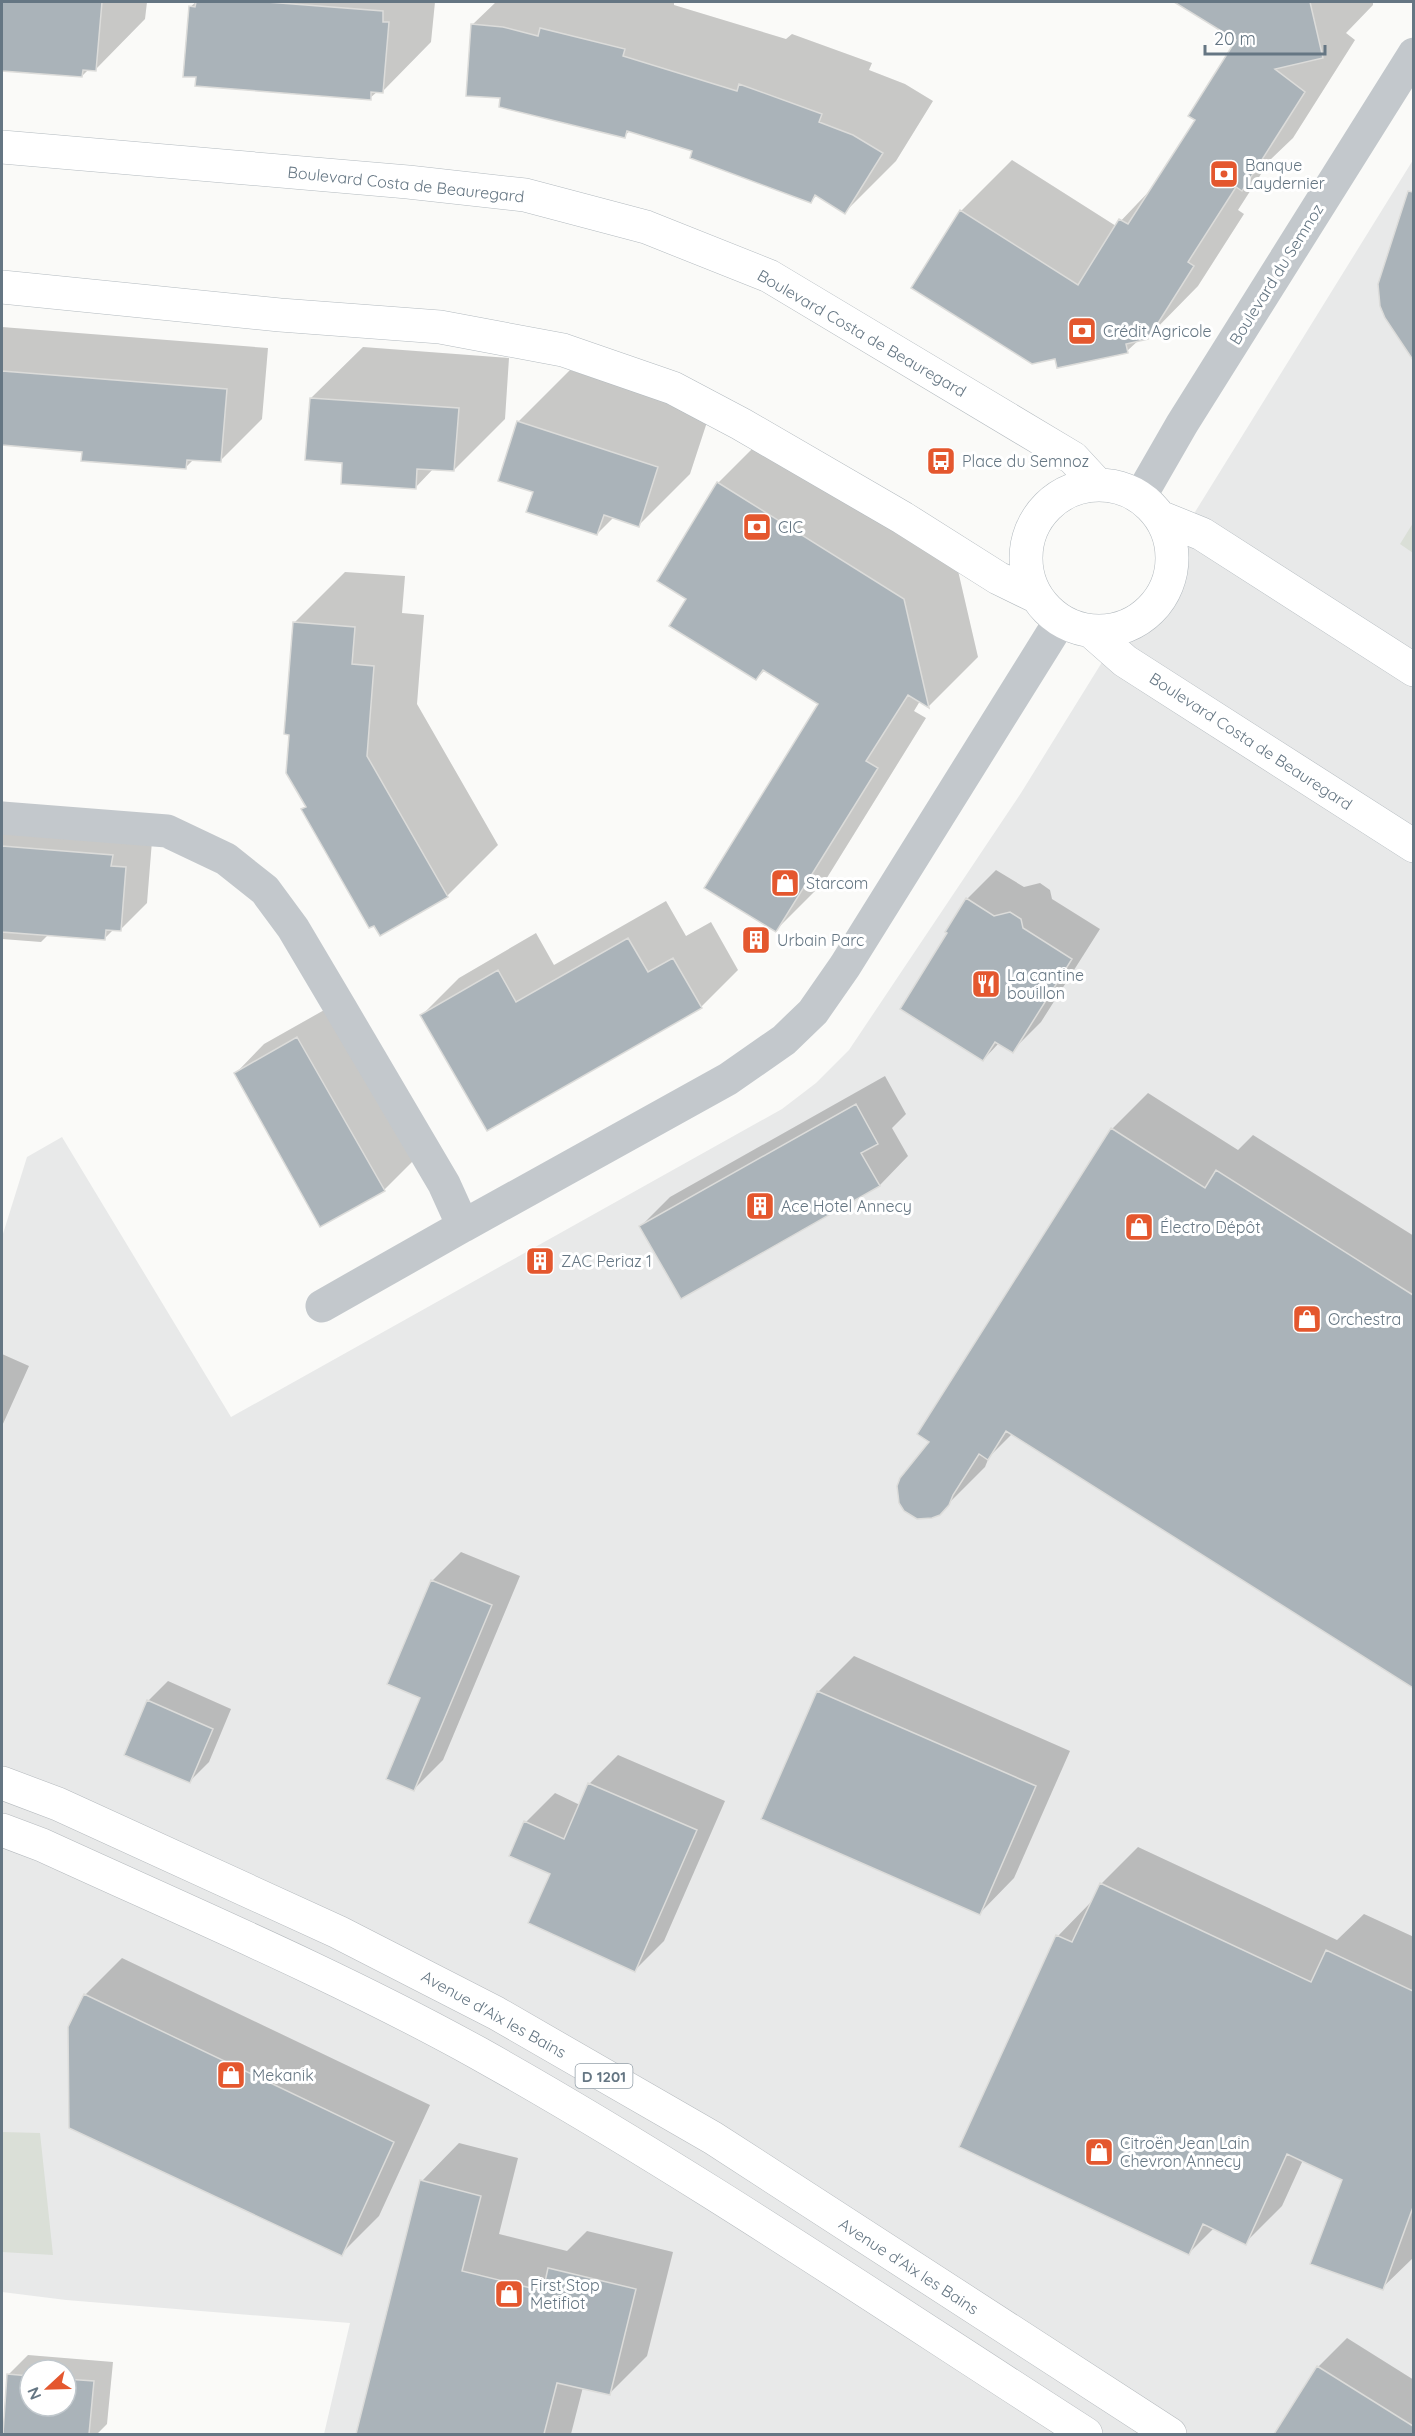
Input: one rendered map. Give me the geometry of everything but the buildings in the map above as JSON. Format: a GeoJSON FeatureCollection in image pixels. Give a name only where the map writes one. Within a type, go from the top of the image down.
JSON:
{"type":"FeatureCollection","features":[{"type":"Feature","properties":{"kind":"street","name":"Boulevard du Semnoz"},"geometry":{"type":"LineString","coordinates":[[1150,507],[1182,424],[1413,54]]}},
{"type":"Feature","properties":{"kind":"street","name":"Boulevard Costa de Beauregard"},"geometry":{"type":"LineString","coordinates":[[2,147],[408,182],[525,195],[646,227],[769,276],[1073,458],[1097,484]]}},
{"type":"Feature","properties":{"kind":"street","name":"Boulevard Costa de Beauregard"},"geometry":{"type":"LineString","coordinates":[[2,286],[280,315],[440,327],[562,350],[673,388],[741,424],[893,512],[998,578],[1035,596],[1060,621],[1092,632],[1111,632],[1130,625],[1146,615],[1160,601],[1170,581],[1173,559],[1170,537],[1150,507]]}},
{"type":"Feature","properties":{"kind":"street","name":"Boulevard Costa de Beauregard"},"geometry":{"type":"LineString","coordinates":[[1035,596],[1028,578],[1026,558],[1028,539],[1036,521],[1052,502],[1072,489],[1097,484],[1119,488],[1202,534],[1413,670]]}},
{"type":"Feature","properties":{"kind":"street"},"geometry":{"type":"LineString","coordinates":[[322,1306],[728,1079],[784,1040],[813,1012],[852,956],[1060,621]]}},
{"type":"Feature","properties":{"kind":"street","name":"Boulevard Costa de Beauregard"},"geometry":{"type":"LineString","coordinates":[[1092,632],[1125,661],[1413,846]]}},
{"type":"Feature","properties":{"kind":"street"},"geometry":{"type":"LineString","coordinates":[[2,818],[167,831],[226,859],[265,890],[293,928],[371,1060],[444,1184],[463,1226]]}},
{"type":"Feature","properties":{"kind":"street","name":"Avenue d'Aix les Bains"},"geometry":{"type":"LineString","coordinates":[[2,1783],[58,1804],[338,1932],[496,2013],[713,2138],[1170,2434]]}},
{"type":"Feature","properties":{"kind":"street","name":"D 1201"},"geometry":{"type":"LineString","coordinates":[[2,1830],[42,1845],[334,1978],[475,2052],[608,2128],[694,2181],[1086,2434]]}},
{"type":"Feature","properties":{"kind":"shaded area"},"geometry":{"type":"Polygon","coordinates":[[[1413,160],[1413,2434],[324,2434],[350,2323],[66,2300],[2,2292],[2,1237],[27,1157],[62,1137],[231,1417],[782,1109],[816,1083],[849,1050],[1021,793],[1413,160]]]}},
{"type":"Feature","properties":{"kind":"shaded area"},"geometry":{"type":"Polygon","coordinates":[[[1413,523],[1413,553],[1400,544],[1413,523]]]}},
{"type":"Feature","properties":{"kind":"shaded area"},"geometry":{"type":"Polygon","coordinates":[[[2,2132],[40,2133],[53,2255],[2,2252],[2,2132]]]}},
{"type":"Feature","properties":{"kind":"place","name":"Banque Laydernier"},"geometry":{"type":"Point","coordinates":[1224,174]}},
{"type":"Feature","properties":{"kind":"place","name":"Crédit Agricole"},"geometry":{"type":"Point","coordinates":[1082,331]}},
{"type":"Feature","properties":{"kind":"place","name":"Place du Semnoz"},"geometry":{"type":"Point","coordinates":[941,461]}},
{"type":"Feature","properties":{"kind":"place","name":"CIC"},"geometry":{"type":"Point","coordinates":[757,527]}},
{"type":"Feature","properties":{"kind":"place","name":"Starcom"},"geometry":{"type":"Point","coordinates":[785,883]}},
{"type":"Feature","properties":{"kind":"place","name":"Urbain Parc"},"geometry":{"type":"Point","coordinates":[756,940]}},
{"type":"Feature","properties":{"kind":"place","name":"La cantine bouillon"},"geometry":{"type":"Point","coordinates":[986,984]}},
{"type":"Feature","properties":{"kind":"place","name":"Ace Hotel Annecy"},"geometry":{"type":"Point","coordinates":[760,1206]}},
{"type":"Feature","properties":{"kind":"place","name":"Électro Dépôt"},"geometry":{"type":"Point","coordinates":[1139,1227]}},
{"type":"Feature","properties":{"kind":"place","name":"ZAC Periaz 1"},"geometry":{"type":"Point","coordinates":[540,1261]}},
{"type":"Feature","properties":{"kind":"place","name":"Orchestra"},"geometry":{"type":"Point","coordinates":[1307,1319]}},
{"type":"Feature","properties":{"kind":"place","name":"Mekanik"},"geometry":{"type":"Point","coordinates":[231,2075]}},
{"type":"Feature","properties":{"kind":"place","name":"Citroën Jean Lain Chevron Annecy"},"geometry":{"type":"Point","coordinates":[1099,2152]}},
{"type":"Feature","properties":{"kind":"place","name":"First Stop Metifiot"},"geometry":{"type":"Point","coordinates":[509,2294]}}]}
